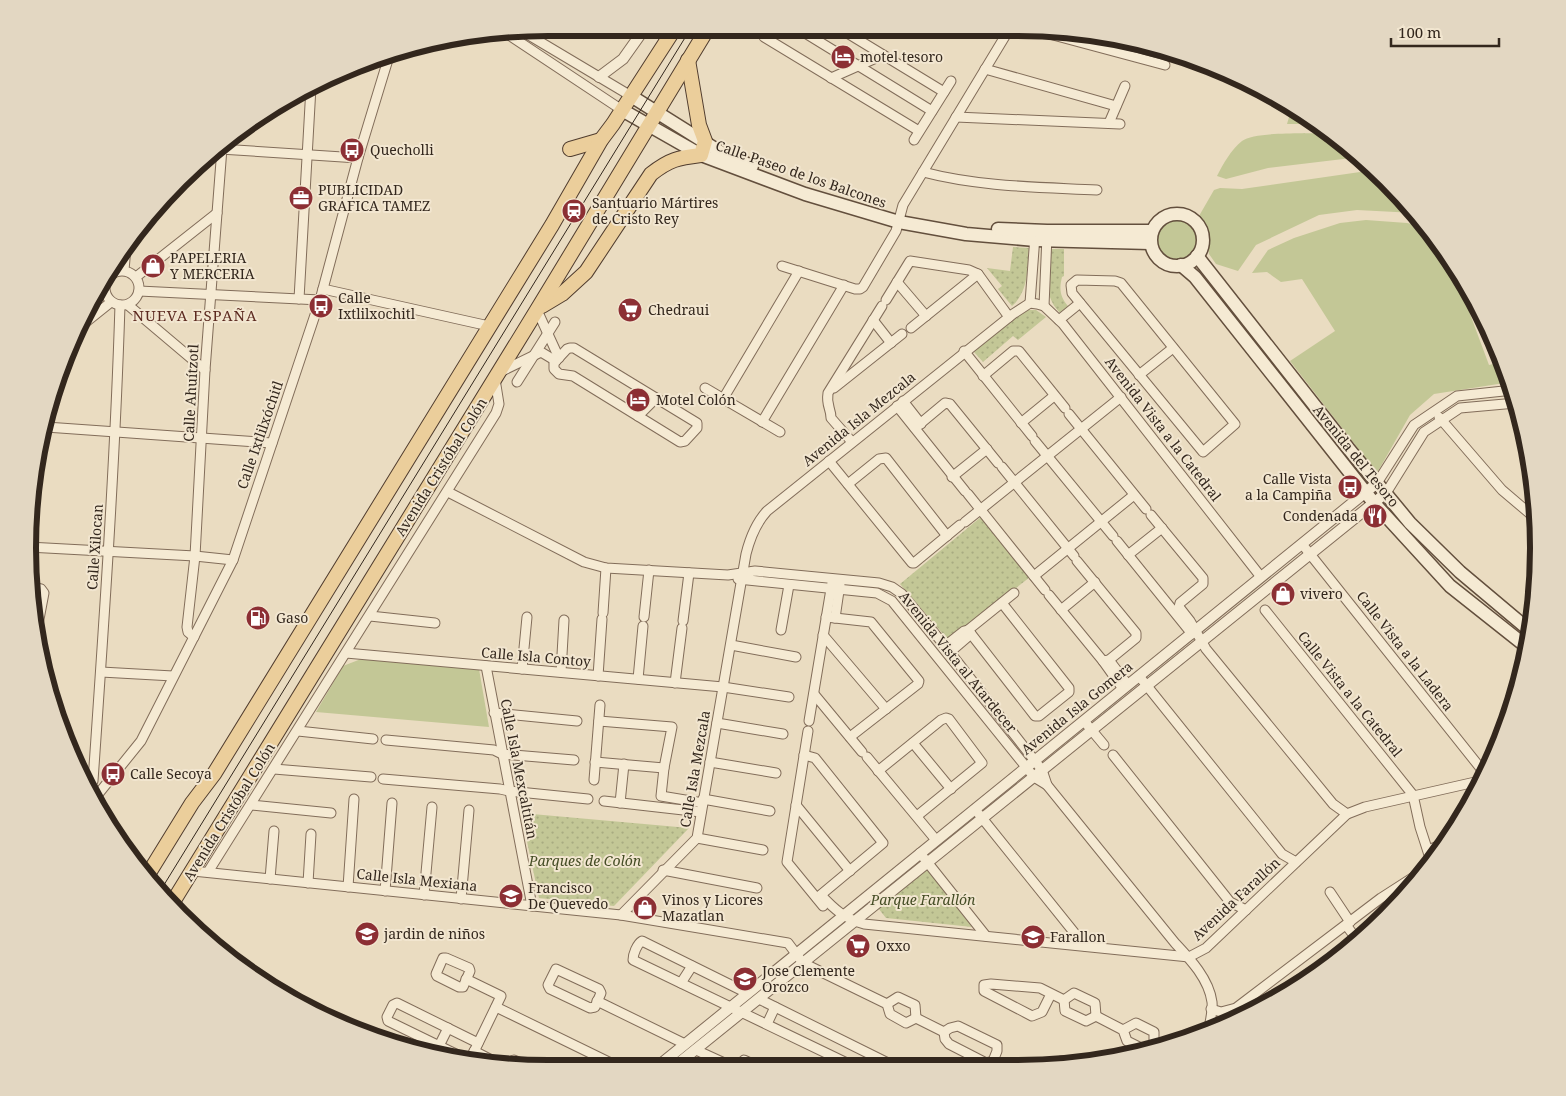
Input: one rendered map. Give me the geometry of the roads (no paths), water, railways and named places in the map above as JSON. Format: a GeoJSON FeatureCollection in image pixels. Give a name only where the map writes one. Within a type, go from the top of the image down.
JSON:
{"type":"FeatureCollection","features":[{"type":"Feature","properties":{"kind":"main road"},"geometry":{"type":"LineString","coordinates":[[151,870],[192,802],[214,774],[552,225],[601,140],[670,36]]}},
{"type":"Feature","properties":{"kind":"main road","name":"Avenida Cristóbal Colón"},"geometry":{"type":"LineString","coordinates":[[175,898],[538,309],[703,36]]}},
{"type":"Feature","properties":{"kind":"main road"},"geometry":{"type":"LineString","coordinates":[[538,309],[562,294],[586,272],[651,174],[676,158],[701,156],[704,140],[699,125],[688,60]]}},
{"type":"Feature","properties":{"kind":"main road","name":"Calle Paseo de los Balcones"},"geometry":{"type":"LineString","coordinates":[[631,96],[725,154],[777,177],[900,218]]}},
{"type":"Feature","properties":{"kind":"main road","name":"Calle Paseo de los Balcones"},"geometry":{"type":"LineString","coordinates":[[622,110],[701,156],[805,194],[966,234],[1151,237]]}},
{"type":"Feature","properties":{"kind":"main road"},"geometry":{"type":"LineString","coordinates":[[570,148],[601,140]]}},
{"type":"Feature","properties":{"kind":"main road"},"geometry":{"type":"LineString","coordinates":[[1183,214],[1196,222],[1203,235],[1203,243],[1197,256],[1193,260],[1181,265],[1166,263],[1159,259],[1154,253],[1151,237],[1161,219],[1168,215],[1183,214]]}},
{"type":"Feature","properties":{"kind":"main road","name":"Avenida del Tesoro"},"geometry":{"type":"LineString","coordinates":[[1197,256],[1348,448],[1410,523],[1460,572],[1523,625]]}},
{"type":"Feature","properties":{"kind":"main road","name":"Avenida del Tesoro"},"geometry":{"type":"LineString","coordinates":[[1181,265],[1195,277],[1374,503],[1450,586],[1521,642]]}},
{"type":"Feature","properties":{"kind":"street"},"geometry":{"type":"LineString","coordinates":[[599,77],[623,59],[639,36]]}},
{"type":"Feature","properties":{"kind":"street"},"geometry":{"type":"LineString","coordinates":[[764,36],[919,131]]}},
{"type":"Feature","properties":{"kind":"street"},"geometry":{"type":"LineString","coordinates":[[810,36],[932,111]]}},
{"type":"Feature","properties":{"kind":"street"},"geometry":{"type":"LineString","coordinates":[[852,36],[944,92]]}},
{"type":"Feature","properties":{"kind":"street"},"geometry":{"type":"LineString","coordinates":[[782,266],[857,289],[863,287],[896,231],[903,205],[1005,36]]}},
{"type":"Feature","properties":{"kind":"street","name":"Calle Paseo de los Balcones"},"geometry":{"type":"LineString","coordinates":[[513,37],[622,110]]}},
{"type":"Feature","properties":{"kind":"street","name":"Calle Paseo de los Balcones"},"geometry":{"type":"LineString","coordinates":[[531,37],[631,96]]}},
{"type":"Feature","properties":{"kind":"street"},"geometry":{"type":"LineString","coordinates":[[1068,39],[1165,65]]}},
{"type":"Feature","properties":{"kind":"street"},"geometry":{"type":"LineString","coordinates":[[831,78],[884,55]]}},
{"type":"Feature","properties":{"kind":"street","name":"Calle Ixtlilxóchitl"},"geometry":{"type":"LineString","coordinates":[[99,793],[141,740],[233,560],[320,300],[358,158],[387,62]]}},
{"type":"Feature","properties":{"kind":"street"},"geometry":{"type":"LineString","coordinates":[[985,69],[1116,106]]}},
{"type":"Feature","properties":{"kind":"street"},"geometry":{"type":"LineString","coordinates":[[914,140],[951,82]]}},
{"type":"Feature","properties":{"kind":"street"},"geometry":{"type":"LineString","coordinates":[[605,98],[604,90],[608,86],[614,86]]}},
{"type":"Feature","properties":{"kind":"street"},"geometry":{"type":"LineString","coordinates":[[1109,123],[1125,86]]}},
{"type":"Feature","properties":{"kind":"street"},"geometry":{"type":"LineString","coordinates":[[299,299],[311,95]]}},
{"type":"Feature","properties":{"kind":"street"},"geometry":{"type":"LineString","coordinates":[[956,117],[1120,124]]}},
{"type":"Feature","properties":{"kind":"street"},"geometry":{"type":"LineString","coordinates":[[227,149],[358,158]]}},
{"type":"Feature","properties":{"kind":"street","name":"Calle Ahuítzotl"},"geometry":{"type":"LineString","coordinates":[[194,637],[188,632],[187,627],[195,556],[205,370],[221,155]]}},
{"type":"Feature","properties":{"kind":"street"},"geometry":{"type":"LineString","coordinates":[[924,172],[938,176],[1005,186],[1098,190]]}},
{"type":"Feature","properties":{"kind":"street"},"geometry":{"type":"LineString","coordinates":[[136,277],[217,213]]}},
{"type":"Feature","properties":{"kind":"street"},"geometry":{"type":"LineString","coordinates":[[1037,305],[1041,235]]}},
{"type":"Feature","properties":{"kind":"street"},"geometry":{"type":"LineString","coordinates":[[1037,305],[1041,235]]}},
{"type":"Feature","properties":{"kind":"street"},"geometry":{"type":"LineString","coordinates":[[124,270],[125,260]]}},
{"type":"Feature","properties":{"kind":"street"},"geometry":{"type":"LineString","coordinates":[[854,440],[842,420],[831,413],[827,405],[828,393],[910,262],[969,270],[978,274],[988,286],[994,289],[1011,315]]}},
{"type":"Feature","properties":{"kind":"street"},"geometry":{"type":"LineString","coordinates":[[89,322],[120,304],[135,300],[139,291],[136,277],[124,270],[117,271]]}},
{"type":"Feature","properties":{"kind":"street"},"geometry":{"type":"LineString","coordinates":[[723,398],[799,271]]}},
{"type":"Feature","properties":{"kind":"street"},"geometry":{"type":"LineString","coordinates":[[911,328],[978,274]]}},
{"type":"Feature","properties":{"kind":"street"},"geometry":{"type":"LineString","coordinates":[[1082,280],[1118,281],[1173,348],[1236,424],[1203,452],[1082,306],[1070,287],[1074,282],[1082,280]]}},
{"type":"Feature","properties":{"kind":"street"},"geometry":{"type":"LineString","coordinates":[[897,282],[926,316]]}},
{"type":"Feature","properties":{"kind":"street"},"geometry":{"type":"LineString","coordinates":[[762,422],[844,285]]}},
{"type":"Feature","properties":{"kind":"street"},"geometry":{"type":"LineString","coordinates":[[323,289],[489,326]]}},
{"type":"Feature","properties":{"kind":"street"},"geometry":{"type":"LineString","coordinates":[[139,291],[212,293],[320,300]]}},
{"type":"Feature","properties":{"kind":"street"},"geometry":{"type":"LineString","coordinates":[[105,293],[106,296],[120,304],[205,370]]}},
{"type":"Feature","properties":{"kind":"street","name":"Calle Xilocan"},"geometry":{"type":"LineString","coordinates":[[93,782],[116,432],[120,304]]}},
{"type":"Feature","properties":{"kind":"street","name":"Avenida Isla Mezcala"},"geometry":{"type":"LineString","coordinates":[[731,645],[749,542],[760,518],[854,440],[1011,315],[1037,305]]}},
{"type":"Feature","properties":{"kind":"street","name":"Avenida Vista a la Catedral"},"geometry":{"type":"LineString","coordinates":[[1037,305],[1061,322],[1261,577]]}},
{"type":"Feature","properties":{"kind":"street"},"geometry":{"type":"LineString","coordinates":[[1061,322],[1082,306]]}},
{"type":"Feature","properties":{"kind":"street"},"geometry":{"type":"LineString","coordinates":[[538,309],[557,360]]}},
{"type":"Feature","properties":{"kind":"street"},"geometry":{"type":"LineString","coordinates":[[873,320],[891,343]]}},
{"type":"Feature","properties":{"kind":"street"},"geometry":{"type":"LineString","coordinates":[[517,382],[555,322]]}},
{"type":"Feature","properties":{"kind":"street"},"geometry":{"type":"LineString","coordinates":[[828,393],[902,334]]}},
{"type":"Feature","properties":{"kind":"street"},"geometry":{"type":"LineString","coordinates":[[574,348],[656,398],[697,423],[697,428],[685,441],[680,442],[573,376],[557,373],[553,366],[567,349],[574,348]]}},
{"type":"Feature","properties":{"kind":"street"},"geometry":{"type":"LineString","coordinates":[[1139,375],[1173,348]]}},
{"type":"Feature","properties":{"kind":"street"},"geometry":{"type":"LineString","coordinates":[[966,350],[986,374],[1021,423],[1193,632]]}},
{"type":"Feature","properties":{"kind":"street"},"geometry":{"type":"LineString","coordinates":[[208,872],[252,805],[496,414],[499,404],[497,375],[541,352],[557,360]]}},
{"type":"Feature","properties":{"kind":"street"},"geometry":{"type":"LineString","coordinates":[[986,374],[1014,352],[1020,353],[1134,495],[1204,578],[1202,584],[1180,603],[1179,607],[1202,645],[1333,804],[1347,814]]}},
{"type":"Feature","properties":{"kind":"street"},"geometry":{"type":"LineString","coordinates":[[705,388],[780,432]]}},
{"type":"Feature","properties":{"kind":"street","name":"Avenida Isla Gomera"},"geometry":{"type":"LineString","coordinates":[[665,1060],[1377,483],[1414,425],[1457,396],[1505,391]]}},
{"type":"Feature","properties":{"kind":"street"},"geometry":{"type":"LineString","coordinates":[[1021,423],[1054,396]]}},
{"type":"Feature","properties":{"kind":"street"},"geometry":{"type":"LineString","coordinates":[[638,416],[656,398]]}},
{"type":"Feature","properties":{"kind":"street"},"geometry":{"type":"LineString","coordinates":[[832,459],[912,563],[914,563],[1047,455],[1122,398]]}},
{"type":"Feature","properties":{"kind":"street"},"geometry":{"type":"LineString","coordinates":[[918,426],[946,403],[950,404],[1095,582],[1136,635],[1136,638],[1105,662]]}},
{"type":"Feature","properties":{"kind":"street"},"geometry":{"type":"LineString","coordinates":[[900,404],[918,426],[952,477],[1125,687]]}},
{"type":"Feature","properties":{"kind":"street","name":"Avenida Isla Gomera"},"geometry":{"type":"LineString","coordinates":[[683,1060],[856,924],[1038,773],[1147,686],[1202,645],[1386,493],[1424,432],[1460,408],[1509,404]]}},
{"type":"Feature","properties":{"kind":"street"},"geometry":{"type":"LineString","coordinates":[[1434,412],[1502,490],[1529,513]]}},
{"type":"Feature","properties":{"kind":"street"},"geometry":{"type":"LineString","coordinates":[[51,427],[272,443]]}},
{"type":"Feature","properties":{"kind":"street"},"geometry":{"type":"LineString","coordinates":[[952,477],[987,450]]}},
{"type":"Feature","properties":{"kind":"street"},"geometry":{"type":"LineString","coordinates":[[851,482],[879,459],[886,458],[947,536]]}},
{"type":"Feature","properties":{"kind":"street","name":"Avenida Vista al Atardecer"},"geometry":{"type":"LineString","coordinates":[[448,492],[584,562],[606,568],[743,576],[789,585],[877,594],[892,601],[1026,767],[1038,773]]}},
{"type":"Feature","properties":{"kind":"street"},"geometry":{"type":"LineString","coordinates":[[1034,576],[1073,555],[1101,522],[1134,495]]}},
{"type":"Feature","properties":{"kind":"street"},"geometry":{"type":"LineString","coordinates":[[1128,555],[1162,528]]}},
{"type":"Feature","properties":{"kind":"street","name":"Calle Vista a la Ladera"},"geometry":{"type":"LineString","coordinates":[[1302,544],[1480,768]]}},
{"type":"Feature","properties":{"kind":"street"},"geometry":{"type":"LineString","coordinates":[[36,547],[195,556],[233,560]]}},
{"type":"Feature","properties":{"kind":"street"},"geometry":{"type":"LineString","coordinates":[[598,676],[606,568]]}},
{"type":"Feature","properties":{"kind":"street"},"geometry":{"type":"LineString","coordinates":[[638,680],[649,570]]}},
{"type":"Feature","properties":{"kind":"street","name":"Avenida Vista al Atardecer"},"geometry":{"type":"LineString","coordinates":[[743,576],[755,571],[879,583],[892,587],[902,594],[1035,760],[1038,773]]}},
{"type":"Feature","properties":{"kind":"street"},"geometry":{"type":"LineString","coordinates":[[675,683],[689,573]]}},
{"type":"Feature","properties":{"kind":"street"},"geometry":{"type":"LineString","coordinates":[[809,721],[823,635],[831,618],[837,579]]}},
{"type":"Feature","properties":{"kind":"street"},"geometry":{"type":"LineString","coordinates":[[1061,610],[1095,582]]}},
{"type":"Feature","properties":{"kind":"street"},"geometry":{"type":"LineString","coordinates":[[782,630],[789,585]]}},
{"type":"Feature","properties":{"kind":"street"},"geometry":{"type":"LineString","coordinates":[[38,589],[43,590],[40,609]]}},
{"type":"Feature","properties":{"kind":"street"},"geometry":{"type":"LineString","coordinates":[[947,649],[1014,594]]}},
{"type":"Feature","properties":{"kind":"street"},"geometry":{"type":"LineString","coordinates":[[969,632],[1035,716],[1039,716],[1069,692],[1069,688],[1002,604]]}},
{"type":"Feature","properties":{"kind":"street","name":"Calle Vista a la Catedral"},"geometry":{"type":"LineString","coordinates":[[1265,610],[1413,795]]}},
{"type":"Feature","properties":{"kind":"street"},"geometry":{"type":"LineString","coordinates":[[370,616],[435,623]]}},
{"type":"Feature","properties":{"kind":"street"},"geometry":{"type":"LineString","coordinates":[[522,669],[527,617]]}},
{"type":"Feature","properties":{"kind":"street"},"geometry":{"type":"LineString","coordinates":[[831,618],[870,622],[919,681],[918,684],[850,737]]}},
{"type":"Feature","properties":{"kind":"street"},"geometry":{"type":"LineString","coordinates":[[561,672],[564,620]]}},
{"type":"Feature","properties":{"kind":"street"},"geometry":{"type":"LineString","coordinates":[[823,635],[886,709]]}},
{"type":"Feature","properties":{"kind":"street"},"geometry":{"type":"LineString","coordinates":[[731,645],[796,657]]}},
{"type":"Feature","properties":{"kind":"street","name":"Calle Isla Mezcala"},"geometry":{"type":"LineString","coordinates":[[621,915],[663,870],[697,838],[731,645]]}},
{"type":"Feature","properties":{"kind":"street","name":"Calle Isla Contoy"},"geometry":{"type":"LineString","coordinates":[[346,653],[723,687],[789,697]]}},
{"type":"Feature","properties":{"kind":"street","name":"Calle Isla Mexcaltitán"},"geometry":{"type":"LineString","coordinates":[[486,666],[532,906]]}},
{"type":"Feature","properties":{"kind":"street"},"geometry":{"type":"LineString","coordinates":[[101,672],[173,676]]}},
{"type":"Feature","properties":{"kind":"street"},"geometry":{"type":"LineString","coordinates":[[1139,676],[1282,854],[1296,862]]}},
{"type":"Feature","properties":{"kind":"street"},"geometry":{"type":"LineString","coordinates":[[814,694],[878,771],[919,814],[938,839]]}},
{"type":"Feature","properties":{"kind":"street"},"geometry":{"type":"LineString","coordinates":[[594,780],[600,705]]}},
{"type":"Feature","properties":{"kind":"street"},"geometry":{"type":"LineString","coordinates":[[494,713],[577,721]]}},
{"type":"Feature","properties":{"kind":"street"},"geometry":{"type":"LineString","coordinates":[[878,771],[941,720],[946,718],[949,720],[982,762],[919,814]]}},
{"type":"Feature","properties":{"kind":"street"},"geometry":{"type":"LineString","coordinates":[[1084,720],[1104,745]]}},
{"type":"Feature","properties":{"kind":"street"},"geometry":{"type":"LineString","coordinates":[[599,721],[672,727],[661,796],[702,805]]}},
{"type":"Feature","properties":{"kind":"street"},"geometry":{"type":"LineString","coordinates":[[717,723],[782,734]]}},
{"type":"Feature","properties":{"kind":"street"},"geometry":{"type":"LineString","coordinates":[[298,731],[374,738]]}},
{"type":"Feature","properties":{"kind":"street"},"geometry":{"type":"LineString","coordinates":[[808,731],[786,862],[832,907],[840,918]]}},
{"type":"Feature","properties":{"kind":"street"},"geometry":{"type":"LineString","coordinates":[[386,740],[494,750],[502,754],[574,760]]}},
{"type":"Feature","properties":{"kind":"street"},"geometry":{"type":"LineString","coordinates":[[913,743],[951,789]]}},
{"type":"Feature","properties":{"kind":"street"},"geometry":{"type":"LineString","coordinates":[[804,755],[815,758],[883,843],[819,896]]}},
{"type":"Feature","properties":{"kind":"street"},"geometry":{"type":"LineString","coordinates":[[1113,755],[1230,902],[1235,921]]}},
{"type":"Feature","properties":{"kind":"street"},"geometry":{"type":"LineString","coordinates":[[595,762],[664,768]]}},
{"type":"Feature","properties":{"kind":"street"},"geometry":{"type":"LineString","coordinates":[[710,762],[776,773]]}},
{"type":"Feature","properties":{"kind":"street"},"geometry":{"type":"LineString","coordinates":[[620,803],[624,764]]}},
{"type":"Feature","properties":{"kind":"street"},"geometry":{"type":"LineString","coordinates":[[274,769],[371,777]]}},
{"type":"Feature","properties":{"kind":"street"},"geometry":{"type":"LineString","coordinates":[[1038,773],[1175,943],[1189,957],[1209,992],[1212,1003],[1210,1023]]}},
{"type":"Feature","properties":{"kind":"street"},"geometry":{"type":"LineString","coordinates":[[383,778],[500,789],[588,800]]}},
{"type":"Feature","properties":{"kind":"street","name":"Avenida Farallón"},"geometry":{"type":"LineString","coordinates":[[840,918],[856,924],[1189,957],[1206,948],[1336,822],[1347,814],[1360,808],[1473,782]]}},
{"type":"Feature","properties":{"kind":"street"},"geometry":{"type":"LineString","coordinates":[[1413,795],[1429,853]]}},
{"type":"Feature","properties":{"kind":"street"},"geometry":{"type":"LineString","coordinates":[[348,887],[354,800]]}},
{"type":"Feature","properties":{"kind":"street"},"geometry":{"type":"LineString","coordinates":[[604,801],[702,805],[770,811]]}},
{"type":"Feature","properties":{"kind":"street"},"geometry":{"type":"LineString","coordinates":[[385,891],[392,803]]}},
{"type":"Feature","properties":{"kind":"street"},"geometry":{"type":"LineString","coordinates":[[1333,804],[1336,822]]}},
{"type":"Feature","properties":{"kind":"street"},"geometry":{"type":"LineString","coordinates":[[252,805],[331,813]]}},
{"type":"Feature","properties":{"kind":"street"},"geometry":{"type":"LineString","coordinates":[[796,805],[850,871]]}},
{"type":"Feature","properties":{"kind":"street"},"geometry":{"type":"LineString","coordinates":[[424,895],[432,806]]}},
{"type":"Feature","properties":{"kind":"street"},"geometry":{"type":"LineString","coordinates":[[975,809],[1085,946]]}},
{"type":"Feature","properties":{"kind":"street"},"geometry":{"type":"LineString","coordinates":[[461,899],[469,810]]}},
{"type":"Feature","properties":{"kind":"street"},"geometry":{"type":"LineString","coordinates":[[270,879],[274,831]]}},
{"type":"Feature","properties":{"kind":"street"},"geometry":{"type":"LineString","coordinates":[[308,883],[311,834]]}},
{"type":"Feature","properties":{"kind":"street"},"geometry":{"type":"LineString","coordinates":[[697,838],[763,850]]}},
{"type":"Feature","properties":{"kind":"street"},"geometry":{"type":"LineString","coordinates":[[1428,850],[1432,848]]}},
{"type":"Feature","properties":{"kind":"street"},"geometry":{"type":"LineString","coordinates":[[920,853],[986,936]]}},
{"type":"Feature","properties":{"kind":"street"},"geometry":{"type":"LineString","coordinates":[[1282,854],[1286,872]]}},
{"type":"Feature","properties":{"kind":"street"},"geometry":{"type":"LineString","coordinates":[[663,870],[757,888]]}},
{"type":"Feature","properties":{"kind":"street","name":"Calle Isla Mexiana"},"geometry":{"type":"LineString","coordinates":[[193,871],[621,915],[788,943],[803,964],[887,1004],[890,1014],[906,1022],[916,1018],[915,1006],[898,997],[887,1004]]}},
{"type":"Feature","properties":{"kind":"street"},"geometry":{"type":"LineString","coordinates":[[1211,1009],[1221,1012],[1236,1008],[1381,898],[1405,882]]}},
{"type":"Feature","properties":{"kind":"street"},"geometry":{"type":"LineString","coordinates":[[1330,892],[1354,934]]}},
{"type":"Feature","properties":{"kind":"street"},"geometry":{"type":"LineString","coordinates":[[1230,902],[1246,910]]}},
{"type":"Feature","properties":{"kind":"street"},"geometry":{"type":"LineString","coordinates":[[1068,927],[1069,945]]}},
{"type":"Feature","properties":{"kind":"street"},"geometry":{"type":"LineString","coordinates":[[747,993],[642,941],[639,943],[633,956],[633,960],[841,1060]]}},
{"type":"Feature","properties":{"kind":"street"},"geometry":{"type":"LineString","coordinates":[[681,983],[692,966]]}},
{"type":"Feature","properties":{"kind":"street"},"geometry":{"type":"LineString","coordinates":[[556,969],[599,990],[601,993],[598,1001],[594,1007],[590,1008],[550,990],[548,985],[556,969]]}},
{"type":"Feature","properties":{"kind":"street"},"geometry":{"type":"LineString","coordinates":[[466,979],[501,996],[473,1054]]}},
{"type":"Feature","properties":{"kind":"street"},"geometry":{"type":"LineString","coordinates":[[1051,994],[1042,1012],[1032,1016],[984,991],[983,988],[984,985],[991,984],[1040,988],[1064,1000]]}},
{"type":"Feature","properties":{"kind":"street"},"geometry":{"type":"LineString","coordinates":[[1064,1000],[1074,993],[1095,1003],[1096,1016]]}},
{"type":"Feature","properties":{"kind":"street"},"geometry":{"type":"LineString","coordinates":[[759,999],[882,1060]]}},
{"type":"Feature","properties":{"kind":"street"},"geometry":{"type":"LineString","coordinates":[[1064,1000],[1065,1011],[1086,1022],[1096,1016]]}},
{"type":"Feature","properties":{"kind":"street"},"geometry":{"type":"LineString","coordinates":[[598,1001],[685,1044]]}},
{"type":"Feature","properties":{"kind":"street"},"geometry":{"type":"LineString","coordinates":[[447,1050],[388,1021],[387,1017],[393,1005],[397,1003],[448,1028],[489,1056]]}},
{"type":"Feature","properties":{"kind":"street"},"geometry":{"type":"LineString","coordinates":[[496,1007],[605,1060]]}},
{"type":"Feature","properties":{"kind":"street"},"geometry":{"type":"LineString","coordinates":[[767,1024],[775,1007]]}},
{"type":"Feature","properties":{"kind":"street"},"geometry":{"type":"LineString","coordinates":[[1096,1016],[1123,1030],[1127,1041],[1136,1045]]}},
{"type":"Feature","properties":{"kind":"street"},"geometry":{"type":"LineString","coordinates":[[916,1018],[944,1032]]}},
{"type":"Feature","properties":{"kind":"street"},"geometry":{"type":"LineString","coordinates":[[1123,1030],[1136,1023],[1154,1032],[1156,1040]]}},
{"type":"Feature","properties":{"kind":"street"},"geometry":{"type":"LineString","coordinates":[[944,1032],[958,1026],[997,1045],[993,1060]]}},
{"type":"Feature","properties":{"kind":"street"},"geometry":{"type":"LineString","coordinates":[[439,1046],[448,1028]]}},
{"type":"Feature","properties":{"kind":"street"},"geometry":{"type":"LineString","coordinates":[[944,1032],[945,1039],[949,1044],[980,1060]]}},
{"type":"Feature","properties":{"kind":"street"},"geometry":{"type":"LineString","coordinates":[[696,1050],[718,1060]]}},
{"type":"Feature","properties":{"kind":"tram line"},"geometry":{"type":"LineString","coordinates":[[164,886],[686,36]]}},
{"type":"Feature","properties":{"kind":"place","name":"motel tesoro"},"geometry":{"type":"Point","coordinates":[843,57]}},
{"type":"Feature","properties":{"kind":"place","name":"Quecholli"},"geometry":{"type":"Point","coordinates":[352,150]}},
{"type":"Feature","properties":{"kind":"place","name":"PUBLICIDAD GRAFICA TAMEZ"},"geometry":{"type":"Point","coordinates":[301,198]}},
{"type":"Feature","properties":{"kind":"place","name":"Santuario Mártires de Cristo Rey"},"geometry":{"type":"Point","coordinates":[574,211]}},
{"type":"Feature","properties":{"kind":"place","name":"PAPELERIA Y MERCERIA"},"geometry":{"type":"Point","coordinates":[153,266]}},
{"type":"Feature","properties":{"kind":"place","name":"Calle Ixtlilxochitl"},"geometry":{"type":"Point","coordinates":[321,306]}},
{"type":"Feature","properties":{"kind":"place","name":"Chedraui"},"geometry":{"type":"Point","coordinates":[630,310]}},
{"type":"Feature","properties":{"kind":"place","name":"Motel Colón"},"geometry":{"type":"Point","coordinates":[638,400]}},
{"type":"Feature","properties":{"kind":"place","name":"Calle Vista a la Campiña"},"geometry":{"type":"Point","coordinates":[1350,487]}},
{"type":"Feature","properties":{"kind":"place","name":"Condenada"},"geometry":{"type":"Point","coordinates":[1375,516]}},
{"type":"Feature","properties":{"kind":"place","name":"vivero"},"geometry":{"type":"Point","coordinates":[1283,594]}},
{"type":"Feature","properties":{"kind":"place","name":"Gaso"},"geometry":{"type":"Point","coordinates":[258,618]}},
{"type":"Feature","properties":{"kind":"place","name":"Calle Secoya"},"geometry":{"type":"Point","coordinates":[113,774]}},
{"type":"Feature","properties":{"kind":"place","name":"Francisco De Quevedo"},"geometry":{"type":"Point","coordinates":[511,896]}},
{"type":"Feature","properties":{"kind":"place","name":"Vinos y Licores Mazatlan"},"geometry":{"type":"Point","coordinates":[645,908]}},
{"type":"Feature","properties":{"kind":"place","name":"jardin de niños"},"geometry":{"type":"Point","coordinates":[367,934]}},
{"type":"Feature","properties":{"kind":"place","name":"Farallon"},"geometry":{"type":"Point","coordinates":[1033,937]}},
{"type":"Feature","properties":{"kind":"place","name":"Oxxo"},"geometry":{"type":"Point","coordinates":[858,946]}},
{"type":"Feature","properties":{"kind":"place","name":"Jose Clemente Orozco"},"geometry":{"type":"Point","coordinates":[745,979]}},
{"type":"Feature","properties":{"kind":"district","name":"NUEVA ESPAÑA"},"geometry":{"type":"Point","coordinates":[195,316]}},
{"type":"Feature","properties":{"kind":"park label","name":"Parques de Colón"},"geometry":{"type":"Point","coordinates":[585,861]}},
{"type":"Feature","properties":{"kind":"park label","name":"Parque Farallón"},"geometry":{"type":"Point","coordinates":[923,900]}}]}
